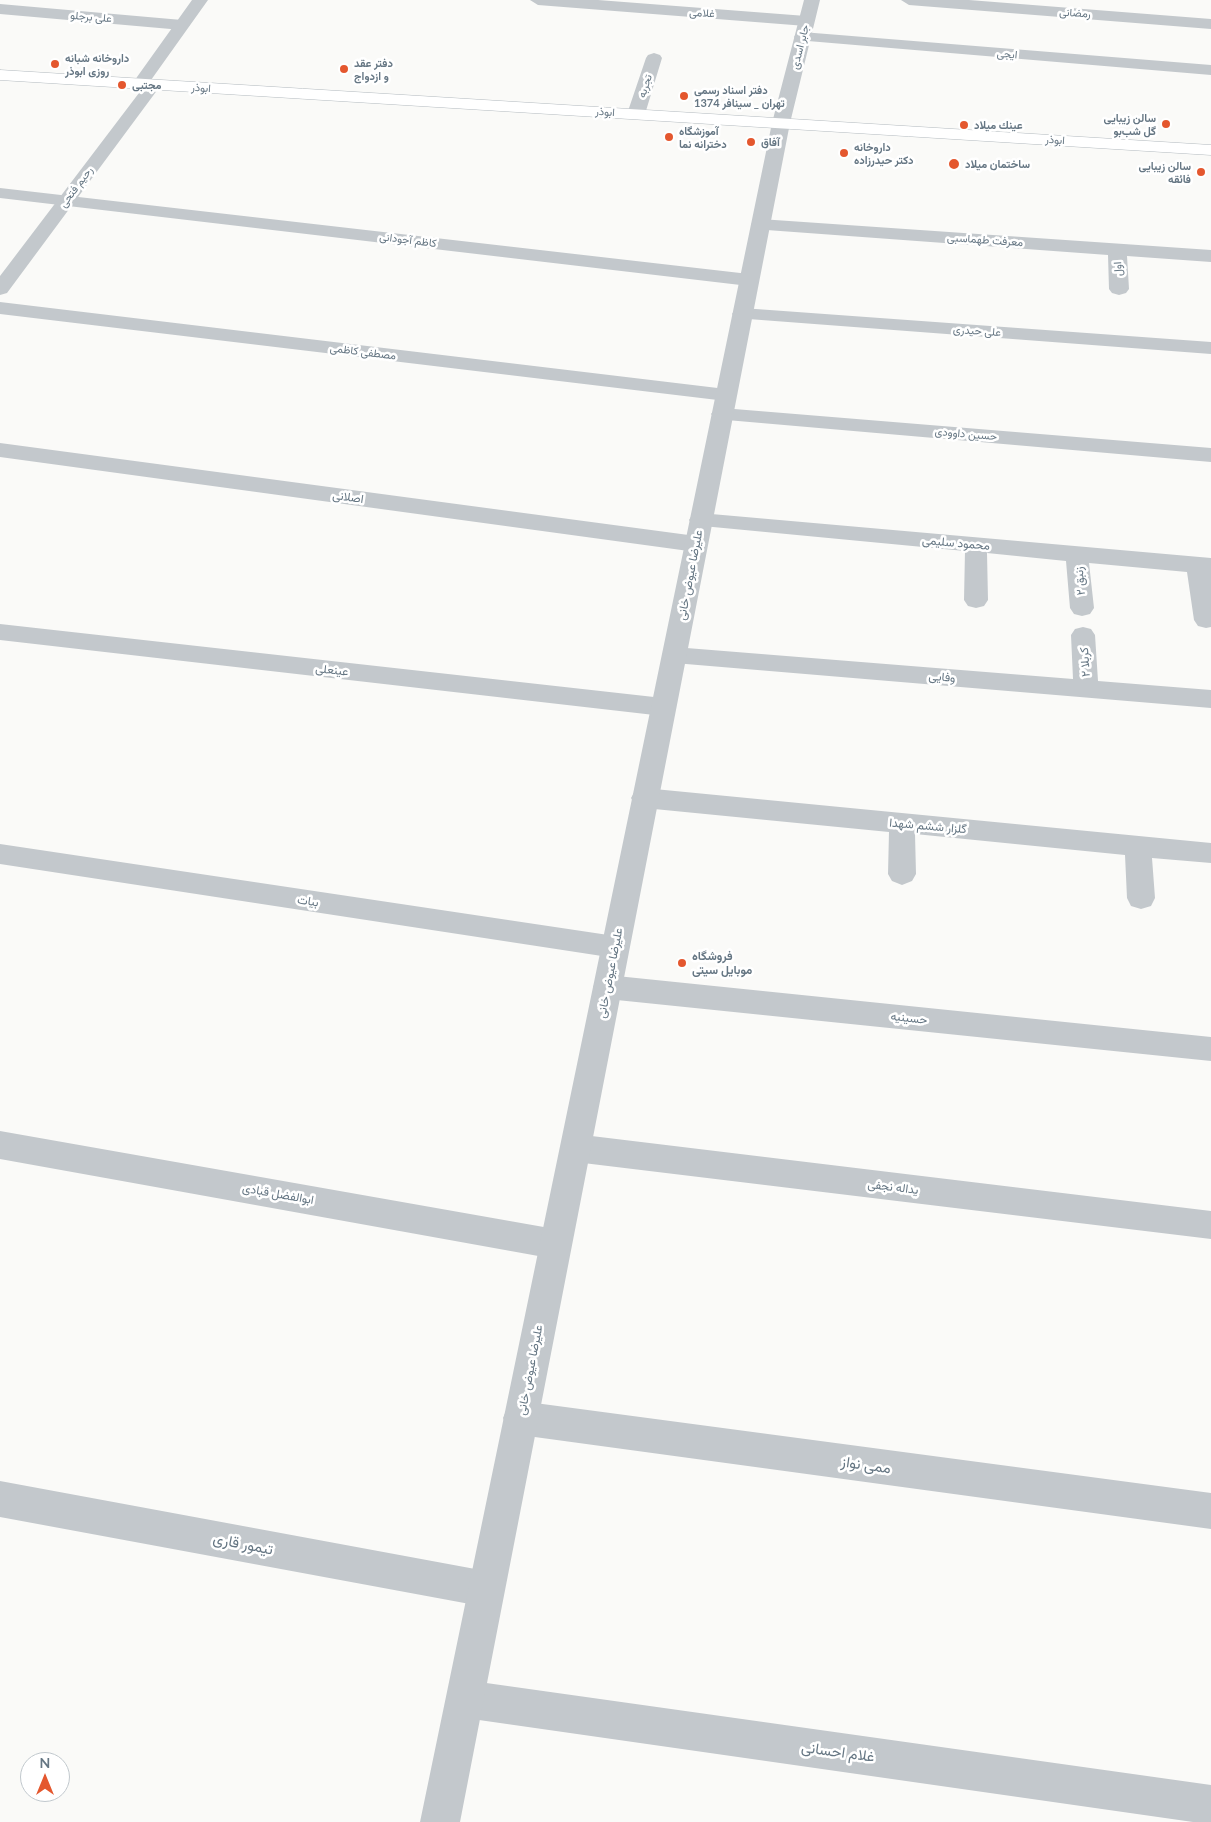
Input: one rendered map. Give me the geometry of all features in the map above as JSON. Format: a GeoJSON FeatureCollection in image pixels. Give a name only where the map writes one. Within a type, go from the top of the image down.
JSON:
{"type":"FeatureCollection","features":[{"type":"Feature","properties":{"kind":"main road","name":"ابوذر"},"geometry":{"type":"LineString","coordinates":[[0,75],[1211,150]]}},
{"type":"Feature","properties":{"kind":"street","name":"رحیم فتحی"},"geometry":{"type":"LineString","coordinates":[[0,289],[66,200],[146,84],[182,25],[200,0]]}},
{"type":"Feature","properties":{"kind":"street","name":"غلامی"},"geometry":{"type":"LineString","coordinates":[[538,0],[806,21]]}},
{"type":"Feature","properties":{"kind":"street","name":"جابر اسدی"},"geometry":{"type":"LineString","coordinates":[[781,123],[812,0]]}},
{"type":"Feature","properties":{"kind":"street","name":"رمضانی"},"geometry":{"type":"LineString","coordinates":[[909,0],[1211,24]]}},
{"type":"Feature","properties":{"kind":"street","name":"علی برجلو"},"geometry":{"type":"LineString","coordinates":[[0,9],[182,25]]}},
{"type":"Feature","properties":{"kind":"street","name":"ایجی"},"geometry":{"type":"LineString","coordinates":[[802,37],[1211,70]]}},
{"type":"Feature","properties":{"kind":"street","name":"تجربه"},"geometry":{"type":"LineString","coordinates":[[636,114],[654,58]]}},
{"type":"Feature","properties":{"kind":"street","name":"علیرضا عیوض خانی"},"geometry":{"type":"LineString","coordinates":[[440,1822],[781,123]]}},
{"type":"Feature","properties":{"kind":"street","name":"کاظم آجودانی"},"geometry":{"type":"LineString","coordinates":[[0,193],[749,280]]}},
{"type":"Feature","properties":{"kind":"street","name":"معرفت طهماسبی"},"geometry":{"type":"LineString","coordinates":[[760,225],[1211,256]]}},
{"type":"Feature","properties":{"kind":"street","name":"اول"},"geometry":{"type":"LineString","coordinates":[[1117,249],[1120,289]]}},
{"type":"Feature","properties":{"kind":"street","name":"مصطفی کاظمی"},"geometry":{"type":"LineString","coordinates":[[0,308],[724,404]]}},
{"type":"Feature","properties":{"kind":"street","name":"علی حیدری"},"geometry":{"type":"LineString","coordinates":[[742,314],[1211,348]]}},
{"type":"Feature","properties":{"kind":"street","name":"حسین داوودی"},"geometry":{"type":"LineString","coordinates":[[724,404],[1211,455]]}},
{"type":"Feature","properties":{"kind":"street","name":"اصلانی"},"geometry":{"type":"LineString","coordinates":[[0,450],[698,532]]}},
{"type":"Feature","properties":{"kind":"street","name":"محمود سلیمی"},"geometry":{"type":"LineString","coordinates":[[698,532],[976,545],[1204,565]]}},
{"type":"Feature","properties":{"kind":"street"},"geometry":{"type":"LineString","coordinates":[[976,545],[976,600]]}},
{"type":"Feature","properties":{"kind":"street","name":"زنبق ۲"},"geometry":{"type":"LineString","coordinates":[[1077,554],[1082,608]]}},
{"type":"Feature","properties":{"kind":"street"},"geometry":{"type":"LineString","coordinates":[[1204,565],[1206,620]]}},
{"type":"Feature","properties":{"kind":"street","name":"عینعلی"},"geometry":{"type":"LineString","coordinates":[[0,632],[663,707]]}},
{"type":"Feature","properties":{"kind":"street","name":"کربلا ۲"},"geometry":{"type":"LineString","coordinates":[[1083,635],[1086,689]]}},
{"type":"Feature","properties":{"kind":"street","name":"وفایی"},"geometry":{"type":"LineString","coordinates":[[674,655],[1211,699]]}},
{"type":"Feature","properties":{"kind":"street","name":"گلزار ششم شهدا"},"geometry":{"type":"LineString","coordinates":[[644,798],[1211,853]]}},
{"type":"Feature","properties":{"kind":"street"},"geometry":{"type":"LineString","coordinates":[[902,824],[902,874]]}},
{"type":"Feature","properties":{"kind":"street"},"geometry":{"type":"LineString","coordinates":[[1138,846],[1141,898]]}},
{"type":"Feature","properties":{"kind":"street","name":"بیات"},"geometry":{"type":"LineString","coordinates":[[0,854],[615,947]]}},
{"type":"Feature","properties":{"kind":"street","name":"حسینیه"},"geometry":{"type":"LineString","coordinates":[[607,987],[1211,1049]]}},
{"type":"Feature","properties":{"kind":"street","name":"ابوالفضل قبادی"},"geometry":{"type":"LineString","coordinates":[[0,1145],[555,1244]]}},
{"type":"Feature","properties":{"kind":"street","name":"یداله نجفی"},"geometry":{"type":"LineString","coordinates":[[574,1148],[1211,1225]]}},
{"type":"Feature","properties":{"kind":"street","name":"ممی نواز"},"geometry":{"type":"LineString","coordinates":[[520,1418],[1211,1511]]}},
{"type":"Feature","properties":{"kind":"street","name":"تیمور قاری"},"geometry":{"type":"LineString","coordinates":[[0,1499],[486,1589]]}},
{"type":"Feature","properties":{"kind":"street","name":"غلام احسانی"},"geometry":{"type":"LineString","coordinates":[[465,1699],[1211,1805]]}},
{"type":"Feature","properties":{"kind":"place","name":"داروخانه شبانه روزی ابوذر"},"geometry":{"type":"Point","coordinates":[55,64]}},
{"type":"Feature","properties":{"kind":"place","name":"دفتر عقد و ازدواج"},"geometry":{"type":"Point","coordinates":[344,69]}},
{"type":"Feature","properties":{"kind":"place","name":"مجتبی"},"geometry":{"type":"Point","coordinates":[122,85]}},
{"type":"Feature","properties":{"kind":"place","name":"دفتر اسناد رسمی 1374 تهران _ سینافر"},"geometry":{"type":"Point","coordinates":[684,96]}},
{"type":"Feature","properties":{"kind":"place","name":"سالن زیبایی گل شب‌بو"},"geometry":{"type":"Point","coordinates":[1166,124]}},
{"type":"Feature","properties":{"kind":"place","name":"عينك ميلاد"},"geometry":{"type":"Point","coordinates":[964,125]}},
{"type":"Feature","properties":{"kind":"place","name":"آموزشگاه دخترانه نما"},"geometry":{"type":"Point","coordinates":[669,137]}},
{"type":"Feature","properties":{"kind":"place","name":"آفاق"},"geometry":{"type":"Point","coordinates":[751,142]}},
{"type":"Feature","properties":{"kind":"place","name":"داروخانه دکتر حیدرزاده"},"geometry":{"type":"Point","coordinates":[844,153]}},
{"type":"Feature","properties":{"kind":"place","name":"ساختمان میلاد"},"geometry":{"type":"Point","coordinates":[954,164]}},
{"type":"Feature","properties":{"kind":"place","name":"سالن زیبایی فائقه"},"geometry":{"type":"Point","coordinates":[1201,172]}},
{"type":"Feature","properties":{"kind":"place","name":"فروشگاه موبایل سیتی"},"geometry":{"type":"Point","coordinates":[682,963]}}]}
